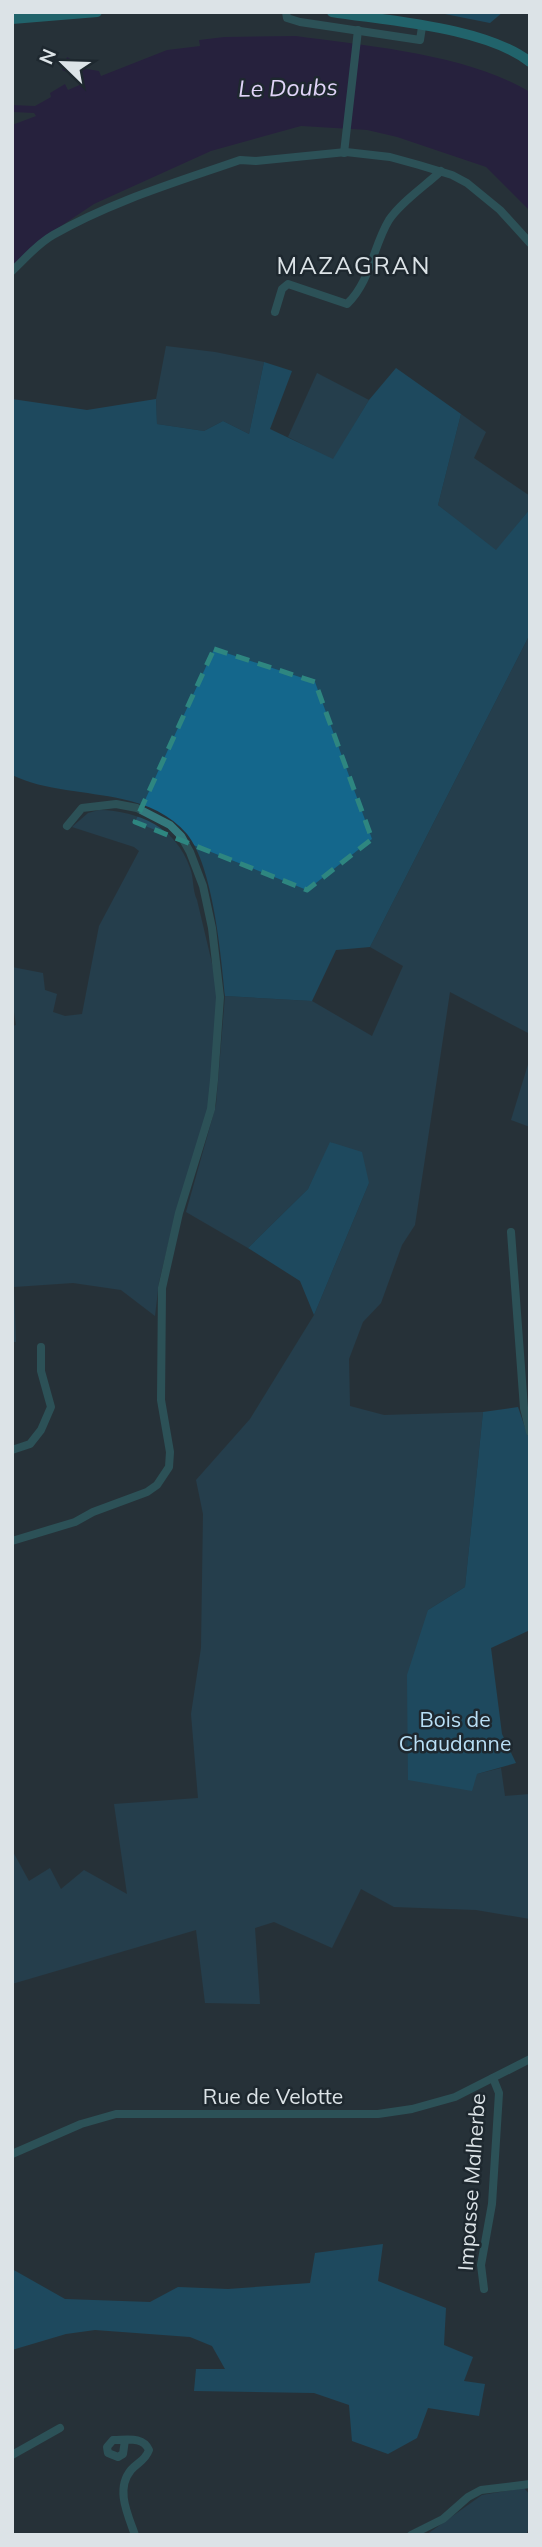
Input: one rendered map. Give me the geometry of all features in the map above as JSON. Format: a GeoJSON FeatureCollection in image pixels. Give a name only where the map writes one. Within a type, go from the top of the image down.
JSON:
{"type":"FeatureCollection","features":[{"type":"Feature","properties":{"kind":"main road"},"geometry":{"type":"LineString","coordinates":[[12,19],[97,12]]}},
{"type":"Feature","properties":{"kind":"main road"},"geometry":{"type":"LineString","coordinates":[[332,12],[480,37],[510,48],[530,62]]}},
{"type":"Feature","properties":{"kind":"street"},"geometry":{"type":"LineString","coordinates":[[286,12],[287,18],[300,22],[358,34],[419,40],[422,27]]}},
{"type":"Feature","properties":{"kind":"street"},"geometry":{"type":"LineString","coordinates":[[344,153],[358,34]]}},
{"type":"Feature","properties":{"kind":"street"},"geometry":{"type":"LineString","coordinates":[[12,271],[35,247],[52,235],[137,195],[188,176],[240,160],[344,153],[390,158],[452,175],[500,210],[530,243]]}},
{"type":"Feature","properties":{"kind":"street"},"geometry":{"type":"LineString","coordinates":[[275,312],[282,289],[288,284],[347,304],[375,258],[385,227],[394,213],[441,171]]}},
{"type":"Feature","properties":{"kind":"street"},"geometry":{"type":"LineString","coordinates":[[12,1541],[67,1525],[93,1512],[147,1492],[157,1485],[169,1467],[170,1452],[161,1400],[162,1288],[179,1213],[211,1108],[216,1053],[220,997],[212,928],[203,886],[181,836],[170,825],[153,815],[137,808],[116,804],[82,808],[66,826]]}},
{"type":"Feature","properties":{"kind":"street"},"geometry":{"type":"LineString","coordinates":[[511,1232],[524,1408],[530,1432]]}},
{"type":"Feature","properties":{"kind":"street"},"geometry":{"type":"LineString","coordinates":[[12,1450],[30,1444],[41,1430],[51,1407],[41,1371],[41,1347]]}},
{"type":"Feature","properties":{"kind":"street","name":"Rue de Velotte"},"geometry":{"type":"LineString","coordinates":[[12,2154],[81,2124],[116,2114],[378,2114],[435,2104],[471,2090],[530,2059]]}},
{"type":"Feature","properties":{"kind":"street","name":"Impasse Malherbe"},"geometry":{"type":"LineString","coordinates":[[484,2289],[481,2265],[492,2204],[499,2093],[493,2078]]}},
{"type":"Feature","properties":{"kind":"street"},"geometry":{"type":"LineString","coordinates":[[12,2455],[60,2428]]}},
{"type":"Feature","properties":{"kind":"street"},"geometry":{"type":"LineString","coordinates":[[125,2440],[140,2441],[146,2444],[149,2450],[146,2458],[130,2471],[124,2483],[122,2497],[135,2535]]}},
{"type":"Feature","properties":{"kind":"street"},"geometry":{"type":"LineString","coordinates":[[411,2535],[443,2519],[468,2497],[481,2490],[530,2484]]}},
{"type":"Feature","properties":{"kind":"highlighted area"},"geometry":{"type":"Polygon","coordinates":[[[214,649],[315,682],[372,839],[307,890],[135,822],[214,649]]]}},
{"type":"Feature","properties":{"kind":"green space"},"geometry":{"type":"Polygon","coordinates":[[[435,12],[503,12],[490,23],[435,12]]]}},
{"type":"Feature","properties":{"kind":"green space"},"geometry":{"type":"Polygon","coordinates":[[[166,346],[264,362],[249,434],[223,421],[204,431],[157,424],[156,399],[166,346]]]}},
{"type":"Feature","properties":{"kind":"green space"},"geometry":{"type":"Polygon","coordinates":[[[264,362],[292,371],[270,429],[333,459],[369,400],[396,368],[461,414],[438,505],[496,550],[530,509],[530,634],[370,947],[336,950],[312,1001],[225,996],[214,912],[203,867],[196,848],[174,821],[158,811],[131,801],[52,788],[12,775],[12,399],[87,410],[156,399],[157,424],[204,431],[223,421],[249,434],[264,362]]]}},
{"type":"Feature","properties":{"kind":"green space"},"geometry":{"type":"Polygon","coordinates":[[[317,373],[369,400],[333,460],[288,437],[317,373]]]}},
{"type":"Feature","properties":{"kind":"green space"},"geometry":{"type":"Polygon","coordinates":[[[461,414],[486,432],[474,458],[530,496],[530,509],[496,551],[438,505],[461,414]]]}},
{"type":"Feature","properties":{"kind":"green space"},"geometry":{"type":"Polygon","coordinates":[[[530,634],[530,1034],[450,992],[415,1225],[402,1245],[381,1303],[363,1322],[349,1359],[350,1406],[384,1415],[483,1412],[465,1587],[428,1610],[477,1774],[501,1768],[505,1796],[530,1794],[530,1919],[476,1910],[394,1907],[361,1889],[332,1948],[274,1922],[255,1928],[260,2004],[205,2003],[196,1930],[12,1984],[12,1850],[29,1881],[50,1868],[61,1889],[84,1870],[127,1894],[114,1804],[198,1798],[191,1714],[201,1648],[203,1514],[196,1480],[250,1419],[314,1315],[369,1183],[331,1142],[308,1189],[248,1248],[186,1212],[216,1105],[225,996],[312,1001],[372,1036],[403,966],[370,947],[530,634]]]}},
{"type":"Feature","properties":{"kind":"green space"},"geometry":{"type":"Polygon","coordinates":[[[99,810],[128,814],[154,824],[176,842],[190,868],[220,997],[211,1109],[177,1208],[159,1282],[155,1316],[121,1290],[73,1283],[14,1287],[16,1342],[12,1342],[12,1026],[16,1025],[12,999],[12,967],[43,973],[45,990],[57,994],[53,1012],[65,1016],[82,1014],[99,926],[139,851],[72,827],[88,813],[99,810]]]}},
{"type":"Feature","properties":{"kind":"green space"},"geometry":{"type":"Polygon","coordinates":[[[530,1058],[530,1127],[511,1120],[530,1058]]]}},
{"type":"Feature","properties":{"kind":"green space"},"geometry":{"type":"Polygon","coordinates":[[[330,1142],[362,1152],[369,1183],[314,1315],[300,1281],[248,1248],[308,1189],[330,1142]]]}},
{"type":"Feature","properties":{"kind":"green space","name":"Bois de Chaudanne"},"geometry":{"type":"Polygon","coordinates":[[[518,1407],[530,1442],[530,1630],[491,1648],[502,1734],[516,1763],[477,1774],[472,1791],[408,1780],[407,1675],[428,1610],[465,1587],[483,1412],[518,1407]]]}},
{"type":"Feature","properties":{"kind":"green space"},"geometry":{"type":"Polygon","coordinates":[[[383,2244],[378,2281],[446,2308],[444,2345],[473,2357],[464,2381],[485,2384],[479,2416],[428,2408],[417,2438],[388,2454],[352,2441],[349,2405],[314,2393],[194,2391],[196,2369],[225,2369],[212,2346],[190,2337],[95,2330],[66,2334],[12,2350],[12,2269],[65,2299],[150,2302],[178,2287],[228,2289],[310,2283],[315,2253],[383,2244]]]}},
{"type":"Feature","properties":{"kind":"green space"},"geometry":{"type":"Polygon","coordinates":[[[524,2488],[530,2495],[530,2524],[526,2535],[426,2535],[482,2495],[524,2488]]]}},
{"type":"Feature","properties":{"kind":"water","name":"Le Doubs"},"geometry":{"type":"Polygon","coordinates":[[[296,36],[385,48],[447,60],[505,79],[530,92],[530,211],[486,167],[397,137],[367,130],[301,126],[211,151],[94,204],[52,232],[12,267],[12,125],[36,116],[34,113],[12,112],[12,105],[35,106],[51,97],[50,93],[65,84],[68,90],[84,83],[83,79],[62,70],[67,57],[87,69],[99,71],[101,76],[167,50],[200,46],[199,40],[296,36]]]}},
{"type":"Feature","properties":{"kind":"district","name":"MAZAGRAN"},"geometry":{"type":"Point","coordinates":[354,266]}}]}
